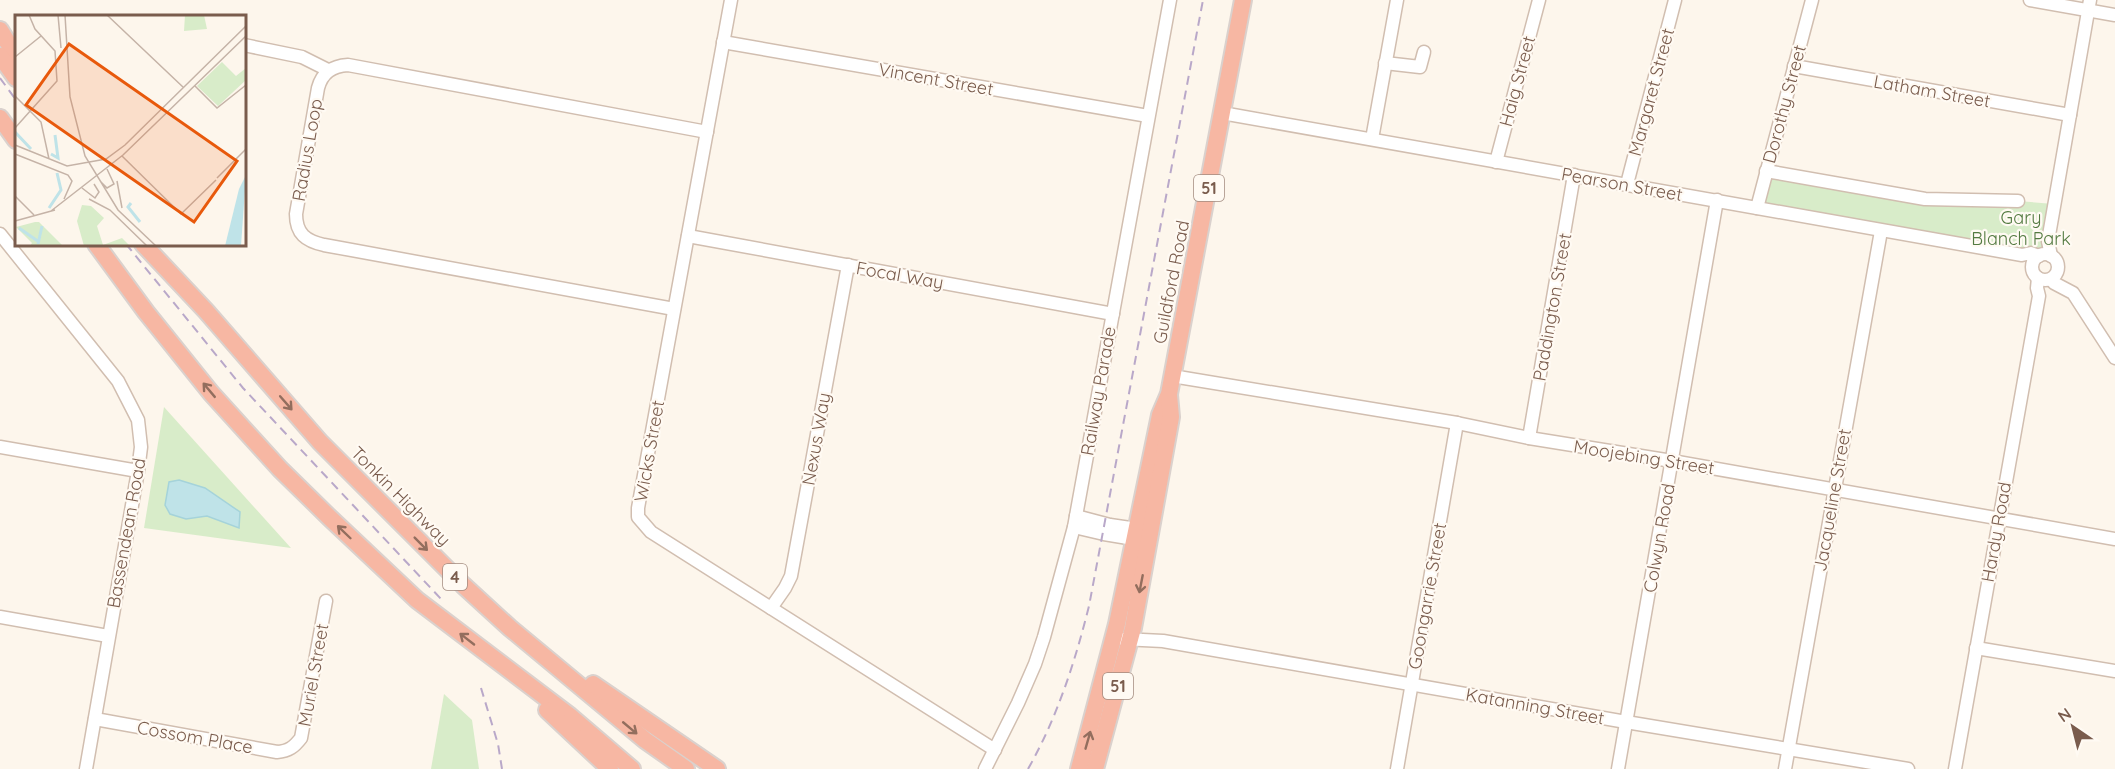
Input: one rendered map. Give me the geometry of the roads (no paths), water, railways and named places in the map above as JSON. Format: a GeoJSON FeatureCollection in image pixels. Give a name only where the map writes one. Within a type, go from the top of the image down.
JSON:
{"type":"FeatureCollection","features":[{"type":"Feature","properties":{"kind":"highway","name":"Guildford Road"},"geometry":{"type":"LineString","coordinates":[[1098,764],[1143,535],[1171,417],[1169,394],[1172,376],[1243,0]]}},
{"type":"Feature","properties":{"kind":"highway"},"geometry":{"type":"LineString","coordinates":[[0,30],[15,54]]}},
{"type":"Feature","properties":{"kind":"highway"},"geometry":{"type":"LineString","coordinates":[[0,56],[15,77]]}},
{"type":"Feature","properties":{"kind":"highway"},"geometry":{"type":"LineString","coordinates":[[0,118],[15,139]]}},
{"type":"Feature","properties":{"kind":"highway"},"geometry":{"type":"LineString","coordinates":[[0,135],[15,153]]}},
{"type":"Feature","properties":{"kind":"highway","name":"Tonkin Highway"},"geometry":{"type":"LineString","coordinates":[[145,246],[206,311],[320,442],[463,585],[510,628],[645,740],[686,769]]}},
{"type":"Feature","properties":{"kind":"highway"},"geometry":{"type":"LineString","coordinates":[[153,246],[206,311]]}},
{"type":"Feature","properties":{"kind":"highway","name":"4"},"geometry":{"type":"LineString","coordinates":[[98,247],[146,312],[211,393],[280,469],[417,600],[570,716],[632,769]]}},
{"type":"Feature","properties":{"kind":"highway"},"geometry":{"type":"LineString","coordinates":[[510,628],[717,769]]}},
{"type":"Feature","properties":{"kind":"highway","name":"Guildford Road"},"geometry":{"type":"LineString","coordinates":[[1079,769],[1123,632]]}},
{"type":"Feature","properties":{"kind":"highway"},"geometry":{"type":"LineString","coordinates":[[492,658],[610,769]]}},
{"type":"Feature","properties":{"kind":"street","name":"Wicks Street"},"geometry":{"type":"LineString","coordinates":[[731,0],[638,517],[651,532],[995,750]]}},
{"type":"Feature","properties":{"kind":"street","name":"Railway Parade"},"geometry":{"type":"LineString","coordinates":[[985,769],[1018,703],[1044,637],[1075,521],[1170,0]]}},
{"type":"Feature","properties":{"kind":"street"},"geometry":{"type":"LineString","coordinates":[[1372,139],[1397,0]]}},
{"type":"Feature","properties":{"kind":"street","name":"Haig Street"},"geometry":{"type":"LineString","coordinates":[[1496,162],[1539,0]]}},
{"type":"Feature","properties":{"kind":"street","name":"Margaret Street"},"geometry":{"type":"LineString","coordinates":[[1627,184],[1676,0]]}},
{"type":"Feature","properties":{"kind":"street","name":"Dorothy Street"},"geometry":{"type":"LineString","coordinates":[[1757,208],[1812,0]]}},
{"type":"Feature","properties":{"kind":"street"},"geometry":{"type":"LineString","coordinates":[[2030,0],[2089,5],[2115,15]]}},
{"type":"Feature","properties":{"kind":"street"},"geometry":{"type":"LineString","coordinates":[[2089,5],[2048,241],[2043,246],[2041,258],[2032,268],[2070,291],[2115,358]]}},
{"type":"Feature","properties":{"kind":"street","name":"Vincent Street"},"geometry":{"type":"LineString","coordinates":[[723,42],[1148,116]]}},
{"type":"Feature","properties":{"kind":"street"},"geometry":{"type":"LineString","coordinates":[[246,45],[302,57],[328,70],[343,65],[354,66],[707,132]]}},
{"type":"Feature","properties":{"kind":"street"},"geometry":{"type":"LineString","coordinates":[[1385,63],[1420,68],[1425,52]]}},
{"type":"Feature","properties":{"kind":"street","name":"Latham Street"},"geometry":{"type":"LineString","coordinates":[[1794,66],[2070,115]]}},
{"type":"Feature","properties":{"kind":"street","name":"Radius Loop"},"geometry":{"type":"LineString","coordinates":[[328,70],[318,88],[296,214],[297,228],[303,237],[311,242],[336,247],[675,309]]}},
{"type":"Feature","properties":{"kind":"street","name":"Pearson Street"},"geometry":{"type":"LineString","coordinates":[[1222,113],[1881,231],[2022,255],[2031,253],[2041,258]]}},
{"type":"Feature","properties":{"kind":"street"},"geometry":{"type":"LineString","coordinates":[[1766,171],[1925,199],[2018,201]]}},
{"type":"Feature","properties":{"kind":"street","name":"Paddington Street"},"geometry":{"type":"LineString","coordinates":[[1529,438],[1574,175]]}},
{"type":"Feature","properties":{"kind":"street","name":"Colwyn Road"},"geometry":{"type":"LineString","coordinates":[[1618,769],[1717,200]]}},
{"type":"Feature","properties":{"kind":"street","name":"Jacqueline Street"},"geometry":{"type":"LineString","coordinates":[[1785,769],[1881,231]]}},
{"type":"Feature","properties":{"kind":"street","name":"Bassendean Road"},"geometry":{"type":"LineString","coordinates":[[0,234],[118,381],[138,420],[141,447],[138,471],[86,769]]}},
{"type":"Feature","properties":{"kind":"street","name":"Focal Way"},"geometry":{"type":"LineString","coordinates":[[688,236],[1113,314]]}},
{"type":"Feature","properties":{"kind":"street"},"geometry":{"type":"LineString","coordinates":[[2041,258],[2057,262],[2058,267],[2050,280]]}},
{"type":"Feature","properties":{"kind":"street","name":"Nexus Way"},"geometry":{"type":"LineString","coordinates":[[771,608],[786,588],[791,576],[848,265]]}},
{"type":"Feature","properties":{"kind":"street","name":"Hardy Road"},"geometry":{"type":"LineString","coordinates":[[1955,769],[2039,296],[2037,288],[2050,280]]}},
{"type":"Feature","properties":{"kind":"street","name":"Moojebing Street"},"geometry":{"type":"LineString","coordinates":[[1172,376],[1457,423],[1529,438],[2115,539]]}},
{"type":"Feature","properties":{"kind":"street","name":"Goongarrie Street"},"geometry":{"type":"LineString","coordinates":[[1397,769],[1457,423]]}},
{"type":"Feature","properties":{"kind":"street"},"geometry":{"type":"LineString","coordinates":[[0,447],[138,471]]}},
{"type":"Feature","properties":{"kind":"street"},"geometry":{"type":"LineString","coordinates":[[1081,486],[1087,506],[1097,523]]}},
{"type":"Feature","properties":{"kind":"street"},"geometry":{"type":"LineString","coordinates":[[1075,521],[1104,534],[1143,535]]}},
{"type":"Feature","properties":{"kind":"street"},"geometry":{"type":"LineString","coordinates":[[1075,521],[1097,523],[1143,535]]}},
{"type":"Feature","properties":{"kind":"street","name":"Muriel Street"},"geometry":{"type":"LineString","coordinates":[[295,746],[302,738],[304,729],[326,602]]}},
{"type":"Feature","properties":{"kind":"street"},"geometry":{"type":"LineString","coordinates":[[0,617],[108,636]]}},
{"type":"Feature","properties":{"kind":"street","name":"Katanning Street"},"geometry":{"type":"LineString","coordinates":[[1123,632],[1411,685],[1908,769]]}},
{"type":"Feature","properties":{"kind":"street"},"geometry":{"type":"LineString","coordinates":[[1976,648],[2115,671]]}},
{"type":"Feature","properties":{"kind":"street","name":"Cossom Place"},"geometry":{"type":"LineString","coordinates":[[95,719],[277,752],[286,751],[295,746]]}},
{"type":"Feature","properties":{"kind":"water"},"geometry":{"type":"Polygon","coordinates":[[[179,480],[205,488],[240,512],[239,528],[207,516],[186,519],[170,514],[165,505],[169,482],[179,480]]]}},
{"type":"Feature","properties":{"kind":"railway"},"geometry":{"type":"LineString","coordinates":[[1028,769],[1048,730],[1064,689],[1089,606],[1203,0]]}},
{"type":"Feature","properties":{"kind":"railway"},"geometry":{"type":"LineString","coordinates":[[0,78],[15,99]]}},
{"type":"Feature","properties":{"kind":"railway"},"geometry":{"type":"LineString","coordinates":[[128,246],[243,388],[442,600]]}},
{"type":"Feature","properties":{"kind":"railway"},"geometry":{"type":"LineString","coordinates":[[481,688],[498,744],[502,769]]}},
{"type":"Feature","properties":{"kind":"park label","name":"Gary Blanch Park"},"geometry":{"type":"Point","coordinates":[2021,227]}}]}
